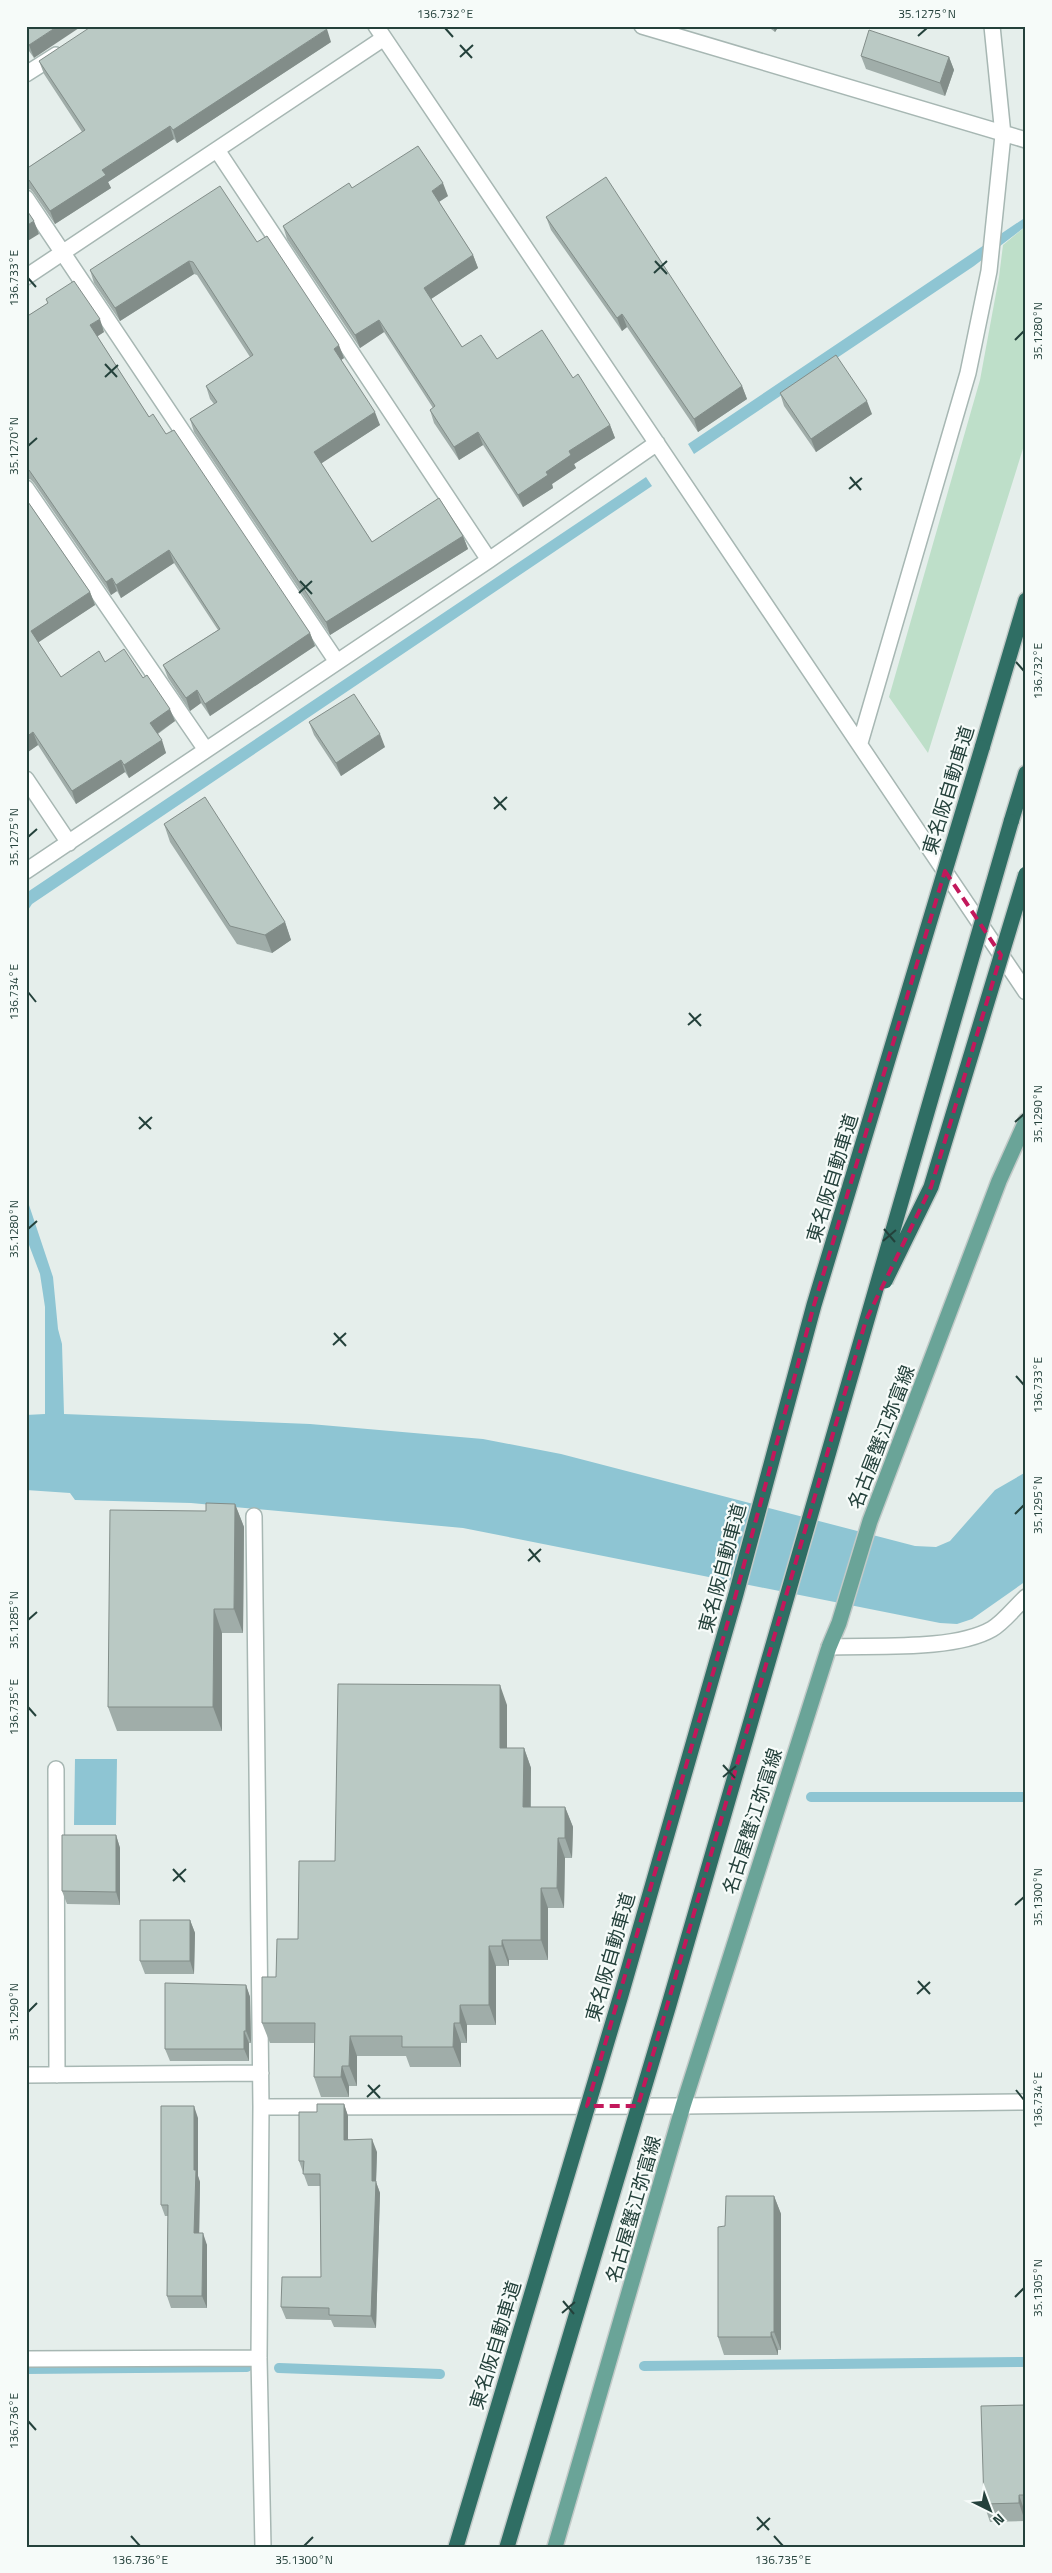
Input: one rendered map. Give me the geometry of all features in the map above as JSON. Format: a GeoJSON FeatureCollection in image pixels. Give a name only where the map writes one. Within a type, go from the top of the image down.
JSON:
{"type":"FeatureCollection","features":[{"type":"Feature","properties":{"kind":"highway","name":"東名阪自動車道"},"geometry":{"type":"LineString","coordinates":[[456,2547],[623,1986],[736,1594],[814,1305],[1026,600]]}},
{"type":"Feature","properties":{"kind":"highway"},"geometry":{"type":"LineString","coordinates":[[507,2547],[665,2017],[1026,773]]}},
{"type":"Feature","properties":{"kind":"highway"},"geometry":{"type":"LineString","coordinates":[[866,1320],[931,1187],[1026,874]]}},
{"type":"Feature","properties":{"kind":"main road","name":"名古屋蟹江弥富線"},"geometry":{"type":"LineString","coordinates":[[555,2547],[683,2106],[829,1646],[839,1623],[870,1521],[999,1181],[1026,1121]]}},
{"type":"Feature","properties":{"kind":"street"},"geometry":{"type":"LineString","coordinates":[[642,26],[1003,135],[1026,140]]}},
{"type":"Feature","properties":{"kind":"street"},"geometry":{"type":"LineString","coordinates":[[860,743],[968,373],[989,271],[1003,135],[992,26]]}},
{"type":"Feature","properties":{"kind":"street"},"geometry":{"type":"LineString","coordinates":[[26,278],[217,150],[380,32],[1026,992]]}},
{"type":"Feature","properties":{"kind":"street"},"geometry":{"type":"LineString","coordinates":[[26,74],[67,48]]}},
{"type":"Feature","properties":{"kind":"street"},"geometry":{"type":"LineString","coordinates":[[217,150],[489,560]]}},
{"type":"Feature","properties":{"kind":"street"},"geometry":{"type":"LineString","coordinates":[[26,198],[337,662]]}},
{"type":"Feature","properties":{"kind":"street"},"geometry":{"type":"LineString","coordinates":[[26,871],[489,560],[657,443]]}},
{"type":"Feature","properties":{"kind":"street"},"geometry":{"type":"LineString","coordinates":[[26,488],[206,750]]}},
{"type":"Feature","properties":{"kind":"street"},"geometry":{"type":"LineString","coordinates":[[26,779],[69,842]]}},
{"type":"Feature","properties":{"kind":"street"},"geometry":{"type":"LineString","coordinates":[[254,1516],[261,2073],[259,2358],[263,2547]]}},
{"type":"Feature","properties":{"kind":"street"},"geometry":{"type":"LineString","coordinates":[[829,1646],[952,1643],[973,1638],[994,1628],[1026,1597]]}},
{"type":"Feature","properties":{"kind":"street"},"geometry":{"type":"LineString","coordinates":[[56,1769],[57,2075]]}},
{"type":"Feature","properties":{"kind":"street"},"geometry":{"type":"LineString","coordinates":[[26,2075],[261,2073]]}},
{"type":"Feature","properties":{"kind":"street"},"geometry":{"type":"LineString","coordinates":[[261,2107],[683,2106],[1026,2102]]}},
{"type":"Feature","properties":{"kind":"street"},"geometry":{"type":"LineString","coordinates":[[26,2358],[259,2358]]}},
{"type":"Feature","properties":{"kind":"highlighted area"},"geometry":{"type":"Polygon","coordinates":[[[945,871],[1001,955],[931,1187],[866,1320],[638,2106],[587,2106],[736,1594],[814,1305],[945,871]]]}},
{"type":"Feature","properties":{"kind":"green space"},"geometry":{"type":"Polygon","coordinates":[[[1026,226],[1026,439],[928,753],[889,697],[980,380],[1003,245],[1026,226]]]}},
{"type":"Feature","properties":{"kind":"water"},"geometry":{"type":"Polygon","coordinates":[[[1026,217],[1026,226],[974,266],[694,454],[688,444],[1026,217]]]}},
{"type":"Feature","properties":{"kind":"water"},"geometry":{"type":"Polygon","coordinates":[[[646,477],[652,486],[32,904],[26,913],[26,893],[646,477]]]}},
{"type":"Feature","properties":{"kind":"water"},"geometry":{"type":"Polygon","coordinates":[[[26,1196],[53,1277],[58,1329],[62,1344],[64,1414],[310,1424],[483,1439],[561,1454],[915,1546],[936,1547],[950,1541],[995,1490],[1026,1472],[1026,1581],[972,1619],[957,1624],[940,1623],[463,1528],[191,1503],[75,1500],[70,1493],[26,1490],[26,1415],[45,1414],[45,1307],[40,1274],[26,1237],[26,1196]]]}},
{"type":"Feature","properties":{"kind":"water"},"geometry":{"type":"Polygon","coordinates":[[[75,1759],[117,1759],[116,1825],[74,1825],[75,1759]]]}},
{"type":"Feature","properties":{"kind":"building"},"geometry":{"type":"Polygon","coordinates":[[[26,26],[58,26],[29,45],[26,41],[26,26]]]}},
{"type":"Feature","properties":{"kind":"building"},"geometry":{"type":"Polygon","coordinates":[[[92,26],[325,26],[327,29],[173,130],[170,126],[102,170],[106,175],[50,211],[26,178],[26,169],[85,130],[39,61],[92,26]]]}},
{"type":"Feature","properties":{"kind":"building"},"geometry":{"type":"Polygon","coordinates":[[[869,30],[949,57],[940,83],[861,56],[869,30]]]}},
{"type":"Feature","properties":{"kind":"building"},"geometry":{"type":"Polygon","coordinates":[[[418,146],[443,183],[432,191],[473,255],[424,288],[462,347],[481,335],[497,359],[542,330],[573,378],[578,374],[610,425],[569,451],[571,455],[546,472],[548,475],[518,495],[478,432],[454,447],[430,410],[435,406],[379,320],[355,335],[283,226],[349,183],[352,188],[418,146]]]}},
{"type":"Feature","properties":{"kind":"building"},"geometry":{"type":"Polygon","coordinates":[[[606,177],[742,386],[694,419],[622,314],[617,318],[546,217],[606,177]]]}},
{"type":"Feature","properties":{"kind":"building"},"geometry":{"type":"Polygon","coordinates":[[[220,186],[257,242],[267,236],[339,345],[334,349],[375,412],[314,452],[372,542],[439,498],[463,536],[326,622],[190,419],[217,402],[206,386],[253,355],[193,262],[189,261],[115,308],[90,270],[220,186]]]}},
{"type":"Feature","properties":{"kind":"building"},"geometry":{"type":"Polygon","coordinates":[[[26,209],[34,221],[26,226],[26,209]]]}},
{"type":"Feature","properties":{"kind":"building"},"geometry":{"type":"Polygon","coordinates":[[[74,281],[100,319],[90,325],[149,417],[153,414],[166,434],[174,430],[310,633],[205,704],[197,690],[186,698],[163,665],[220,629],[169,550],[116,585],[112,578],[106,582],[26,468],[26,317],[48,303],[46,299],[74,281]]]}},
{"type":"Feature","properties":{"kind":"building"},"geometry":{"type":"Polygon","coordinates":[[[836,355],[867,401],[811,439],[780,393],[836,355]]]}},
{"type":"Feature","properties":{"kind":"building"},"geometry":{"type":"Polygon","coordinates":[[[26,499],[90,592],[31,631],[61,677],[99,651],[105,662],[124,649],[143,678],[147,675],[170,709],[150,723],[162,740],[124,765],[121,760],[72,791],[33,732],[26,737],[26,499]]]}},
{"type":"Feature","properties":{"kind":"building"},"geometry":{"type":"Polygon","coordinates":[[[354,694],[380,734],[336,763],[309,722],[354,694]]]}},
{"type":"Feature","properties":{"kind":"building"},"geometry":{"type":"Polygon","coordinates":[[[205,797],[285,922],[265,935],[230,926],[164,824],[205,797]]]}},
{"type":"Feature","properties":{"kind":"building"},"geometry":{"type":"Polygon","coordinates":[[[206,1503],[235,1504],[234,1609],[214,1609],[213,1707],[108,1707],[110,1510],[206,1511],[206,1503]]]}},
{"type":"Feature","properties":{"kind":"building"},"geometry":{"type":"Polygon","coordinates":[[[338,1684],[500,1685],[500,1748],[524,1748],[523,1807],[565,1807],[565,1838],[558,1838],[557,1888],[541,1888],[541,1940],[502,1940],[502,1946],[489,1946],[489,2005],[460,2005],[460,2023],[454,2023],[453,2047],[402,2047],[402,2036],[350,2036],[349,2066],[342,2066],[341,2077],[314,2077],[315,2023],[262,2023],[262,1977],[276,1977],[277,1939],[298,1939],[299,1861],[335,1861],[338,1684]]]}},
{"type":"Feature","properties":{"kind":"building"},"geometry":{"type":"Polygon","coordinates":[[[62,1835],[116,1835],[116,1892],[62,1891],[62,1835]]]}},
{"type":"Feature","properties":{"kind":"building"},"geometry":{"type":"Polygon","coordinates":[[[140,1920],[190,1920],[190,1961],[140,1961],[140,1920]]]}},
{"type":"Feature","properties":{"kind":"building"},"geometry":{"type":"Polygon","coordinates":[[[165,1983],[246,1985],[244,2049],[165,2049],[165,1983]]]}},
{"type":"Feature","properties":{"kind":"building"},"geometry":{"type":"Polygon","coordinates":[[[317,2104],[344,2104],[344,2140],[372,2139],[372,2181],[376,2181],[371,2316],[329,2315],[329,2308],[281,2307],[282,2277],[321,2277],[320,2174],[303,2174],[304,2161],[299,2161],[299,2112],[317,2112],[317,2104]]]}},
{"type":"Feature","properties":{"kind":"building"},"geometry":{"type":"Polygon","coordinates":[[[161,2106],[194,2106],[194,2170],[196,2170],[194,2233],[203,2233],[202,2296],[167,2296],[168,2205],[161,2205],[161,2106]]]}},
{"type":"Feature","properties":{"kind":"building"},"geometry":{"type":"Polygon","coordinates":[[[726,2196],[774,2196],[774,2332],[771,2332],[771,2337],[718,2337],[718,2227],[725,2226],[726,2196]]]}},
{"type":"Feature","properties":{"kind":"building"},"geometry":{"type":"Polygon","coordinates":[[[1026,2405],[1026,2495],[1019,2495],[1019,2503],[984,2504],[981,2406],[1026,2405]]]}},
{"type":"Feature","properties":{"kind":"waterway"},"geometry":{"type":"LineString","coordinates":[[811,1797],[1026,1797]]}},
{"type":"Feature","properties":{"kind":"waterway"},"geometry":{"type":"LineString","coordinates":[[644,2366],[1026,2362]]}},
{"type":"Feature","properties":{"kind":"waterway"},"geometry":{"type":"LineString","coordinates":[[26,2369],[247,2367]]}},
{"type":"Feature","properties":{"kind":"waterway"},"geometry":{"type":"LineString","coordinates":[[279,2368],[440,2374]]}}]}
